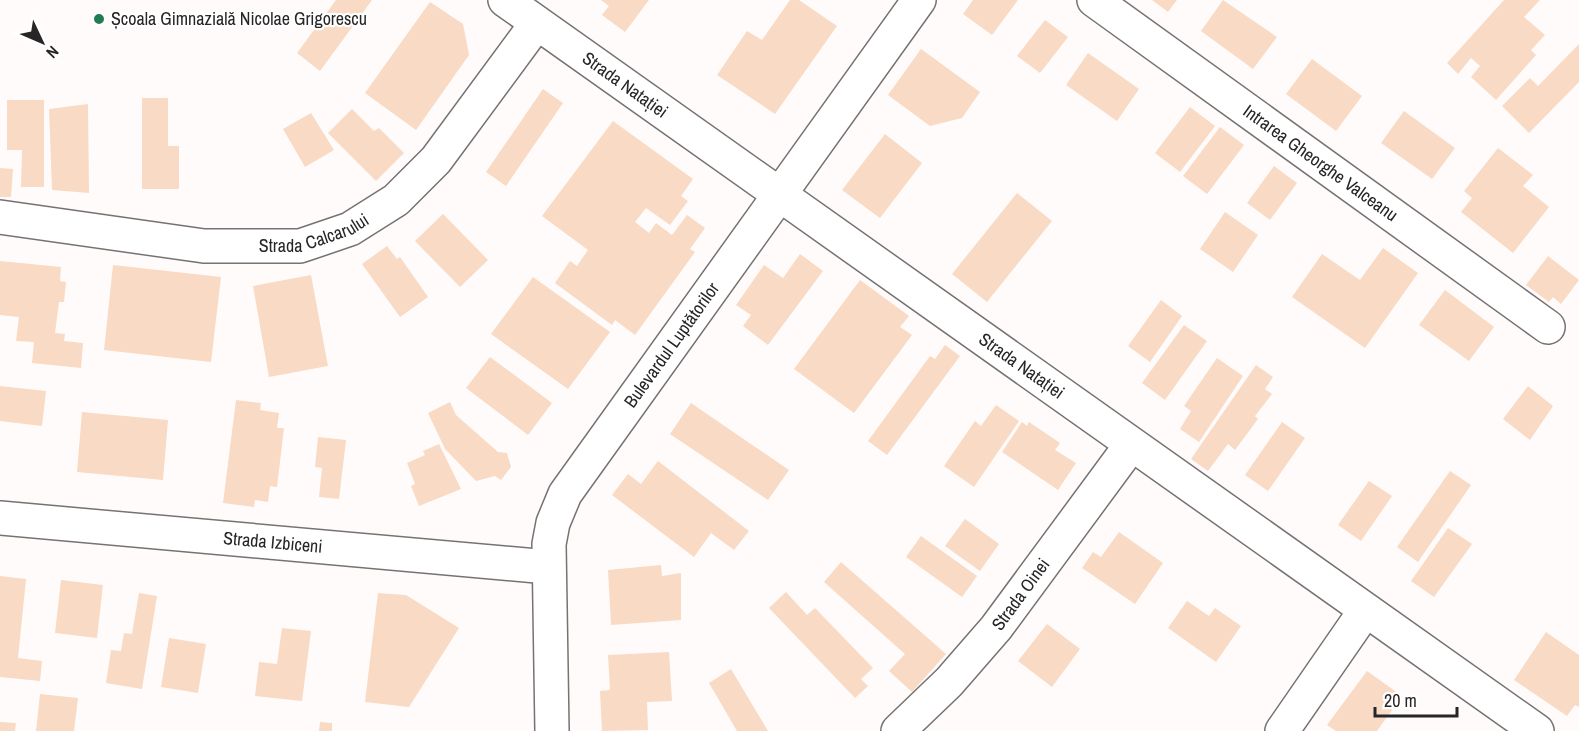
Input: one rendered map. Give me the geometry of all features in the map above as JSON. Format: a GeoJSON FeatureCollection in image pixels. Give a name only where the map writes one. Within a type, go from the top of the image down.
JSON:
{"type":"FeatureCollection","features":[{"type":"Feature","properties":{"kind":"street","name":"Strada Natației"},"geometry":{"type":"LineString","coordinates":[[505,0],[1537,731]]}},
{"type":"Feature","properties":{"kind":"street","name":"Bulevardul Luptătorilor"},"geometry":{"type":"LineString","coordinates":[[552,731],[548,567],[553,523],[566,494],[919,0]]}},
{"type":"Feature","properties":{"kind":"street","name":"Intrarea Gheorghe Valceanu"},"geometry":{"type":"LineString","coordinates":[[1094,0],[1548,327]]}},
{"type":"Feature","properties":{"kind":"street","name":"Strada Calcarului"},"geometry":{"type":"LineString","coordinates":[[0,217],[204,246],[300,246],[350,229],[396,200],[436,160],[537,23]]}},
{"type":"Feature","properties":{"kind":"street","name":"Strada Oinei"},"geometry":{"type":"LineString","coordinates":[[898,731],[949,682],[996,628],[1131,445]]}},
{"type":"Feature","properties":{"kind":"street","name":"Strada Izbiceni"},"geometry":{"type":"LineString","coordinates":[[0,518],[548,567]]}},
{"type":"Feature","properties":{"kind":"street"},"geometry":{"type":"LineString","coordinates":[[1282,731],[1365,611]]}},
{"type":"Feature","properties":{"kind":"building"},"geometry":{"type":"Polygon","coordinates":[[[336,0],[372,0],[320,71],[297,53],[336,0]]]}},
{"type":"Feature","properties":{"kind":"building"},"geometry":{"type":"Polygon","coordinates":[[[601,0],[649,0],[625,32],[602,15],[609,6],[601,0]]]}},
{"type":"Feature","properties":{"kind":"building"},"geometry":{"type":"Polygon","coordinates":[[[790,0],[799,0],[837,26],[775,114],[717,75],[747,31],[762,40],[790,0]]]}},
{"type":"Feature","properties":{"kind":"building"},"geometry":{"type":"Polygon","coordinates":[[[973,0],[1018,0],[992,35],[963,14],[973,0]]]}},
{"type":"Feature","properties":{"kind":"building"},"geometry":{"type":"Polygon","coordinates":[[[1152,0],[1177,0],[1168,12],[1152,0]]]}},
{"type":"Feature","properties":{"kind":"building"},"geometry":{"type":"Polygon","coordinates":[[[1223,0],[1277,37],[1253,69],[1201,31],[1223,0]]]}},
{"type":"Feature","properties":{"kind":"building"},"geometry":{"type":"Polygon","coordinates":[[[1504,0],[1540,0],[1524,17],[1545,35],[1531,50],[1536,55],[1496,100],[1471,77],[1480,66],[1471,58],[1458,74],[1447,63],[1504,0]]]}},
{"type":"Feature","properties":{"kind":"building"},"geometry":{"type":"Polygon","coordinates":[[[430,2],[463,24],[469,55],[416,130],[365,93],[430,2]]]}},
{"type":"Feature","properties":{"kind":"building"},"geometry":{"type":"Polygon","coordinates":[[[1045,20],[1068,37],[1040,73],[1017,56],[1045,20]]]}},
{"type":"Feature","properties":{"kind":"building"},"geometry":{"type":"Polygon","coordinates":[[[1579,44],[1579,82],[1529,133],[1502,106],[1530,78],[1538,86],[1579,44]]]}},
{"type":"Feature","properties":{"kind":"building"},"geometry":{"type":"Polygon","coordinates":[[[921,49],[980,92],[962,118],[930,126],[888,95],[921,49]]]}},
{"type":"Feature","properties":{"kind":"building"},"geometry":{"type":"Polygon","coordinates":[[[1088,53],[1139,89],[1117,121],[1066,85],[1088,53]]]}},
{"type":"Feature","properties":{"kind":"building"},"geometry":{"type":"Polygon","coordinates":[[[1312,59],[1362,96],[1336,131],[1286,94],[1312,59]]]}},
{"type":"Feature","properties":{"kind":"building"},"geometry":{"type":"Polygon","coordinates":[[[543,89],[563,103],[506,186],[486,172],[543,89]]]}},
{"type":"Feature","properties":{"kind":"building"},"geometry":{"type":"Polygon","coordinates":[[[142,98],[168,98],[168,146],[179,146],[179,189],[142,189],[142,98]]]}},
{"type":"Feature","properties":{"kind":"building"},"geometry":{"type":"Polygon","coordinates":[[[7,100],[44,100],[44,187],[21,187],[22,150],[7,150],[7,100]]]}},
{"type":"Feature","properties":{"kind":"building"},"geometry":{"type":"Polygon","coordinates":[[[88,104],[89,193],[52,190],[49,109],[88,104]]]}},
{"type":"Feature","properties":{"kind":"building"},"geometry":{"type":"Polygon","coordinates":[[[1190,107],[1215,126],[1180,172],[1155,153],[1190,107]]]}},
{"type":"Feature","properties":{"kind":"building"},"geometry":{"type":"Polygon","coordinates":[[[352,109],[374,131],[379,128],[404,153],[376,181],[328,133],[352,109]]]}},
{"type":"Feature","properties":{"kind":"building"},"geometry":{"type":"Polygon","coordinates":[[[1404,111],[1455,148],[1432,179],[1381,143],[1404,111]]]}},
{"type":"Feature","properties":{"kind":"building"},"geometry":{"type":"Polygon","coordinates":[[[311,113],[334,150],[305,167],[283,129],[311,113]]]}},
{"type":"Feature","properties":{"kind":"building"},"geometry":{"type":"Polygon","coordinates":[[[613,121],[693,179],[681,196],[688,201],[670,225],[646,208],[635,222],[649,233],[656,223],[672,235],[687,215],[705,228],[690,249],[695,252],[635,335],[615,320],[612,325],[555,283],[570,261],[577,266],[588,250],[542,216],[613,121]]]}},
{"type":"Feature","properties":{"kind":"building"},"geometry":{"type":"Polygon","coordinates":[[[1220,127],[1244,145],[1207,194],[1183,176],[1220,127]]]}},
{"type":"Feature","properties":{"kind":"building"},"geometry":{"type":"Polygon","coordinates":[[[885,134],[922,163],[880,218],[842,190],[885,134]]]}},
{"type":"Feature","properties":{"kind":"building"},"geometry":{"type":"Polygon","coordinates":[[[1498,148],[1533,175],[1523,186],[1549,207],[1513,253],[1461,212],[1472,198],[1464,191],[1498,148]]]}},
{"type":"Feature","properties":{"kind":"building"},"geometry":{"type":"Polygon","coordinates":[[[1274,166],[1297,183],[1270,220],[1247,203],[1274,166]]]}},
{"type":"Feature","properties":{"kind":"building"},"geometry":{"type":"Polygon","coordinates":[[[0,168],[13,169],[11,197],[0,197],[0,168]]]}},
{"type":"Feature","properties":{"kind":"building"},"geometry":{"type":"Polygon","coordinates":[[[1017,193],[1052,221],[987,302],[952,274],[1017,193]]]}},
{"type":"Feature","properties":{"kind":"building"},"geometry":{"type":"Polygon","coordinates":[[[1225,212],[1258,235],[1233,272],[1200,249],[1225,212]]]}},
{"type":"Feature","properties":{"kind":"building"},"geometry":{"type":"Polygon","coordinates":[[[443,214],[488,260],[460,287],[415,241],[443,214]]]}},
{"type":"Feature","properties":{"kind":"building"},"geometry":{"type":"Polygon","coordinates":[[[387,246],[397,259],[400,257],[428,297],[400,317],[362,264],[387,246]]]}},
{"type":"Feature","properties":{"kind":"building"},"geometry":{"type":"Polygon","coordinates":[[[1383,248],[1418,273],[1365,348],[1292,297],[1322,254],[1360,280],[1383,248]]]}},
{"type":"Feature","properties":{"kind":"building"},"geometry":{"type":"Polygon","coordinates":[[[800,254],[823,271],[768,345],[743,326],[751,315],[736,305],[764,265],[783,278],[800,254]]]}},
{"type":"Feature","properties":{"kind":"building"},"geometry":{"type":"Polygon","coordinates":[[[1548,256],[1579,280],[1561,304],[1553,297],[1549,302],[1526,285],[1548,256]]]}},
{"type":"Feature","properties":{"kind":"building"},"geometry":{"type":"Polygon","coordinates":[[[0,261],[61,267],[60,281],[66,282],[64,302],[59,302],[55,333],[65,334],[64,341],[83,343],[81,368],[32,363],[34,342],[16,341],[19,317],[0,315],[0,261]]]}},
{"type":"Feature","properties":{"kind":"building"},"geometry":{"type":"Polygon","coordinates":[[[113,265],[221,277],[211,362],[104,350],[113,265]]]}},
{"type":"Feature","properties":{"kind":"building"},"geometry":{"type":"Polygon","coordinates":[[[311,275],[328,366],[269,377],[253,286],[311,275]]]}},
{"type":"Feature","properties":{"kind":"building"},"geometry":{"type":"Polygon","coordinates":[[[533,277],[610,332],[568,389],[491,334],[533,277]]]}},
{"type":"Feature","properties":{"kind":"building"},"geometry":{"type":"Polygon","coordinates":[[[860,280],[909,316],[900,327],[912,335],[854,413],[794,369],[860,280]]]}},
{"type":"Feature","properties":{"kind":"building"},"geometry":{"type":"Polygon","coordinates":[[[1445,290],[1494,327],[1469,361],[1419,325],[1445,290]]]}},
{"type":"Feature","properties":{"kind":"building"},"geometry":{"type":"Polygon","coordinates":[[[1161,300],[1182,316],[1150,362],[1128,346],[1161,300]]]}},
{"type":"Feature","properties":{"kind":"building"},"geometry":{"type":"Polygon","coordinates":[[[1184,325],[1207,341],[1165,400],[1142,383],[1184,325]]]}},
{"type":"Feature","properties":{"kind":"building"},"geometry":{"type":"Polygon","coordinates":[[[945,345],[960,356],[887,455],[868,441],[930,356],[935,359],[945,345]]]}},
{"type":"Feature","properties":{"kind":"building"},"geometry":{"type":"Polygon","coordinates":[[[490,357],[552,403],[528,435],[466,388],[490,357]]]}},
{"type":"Feature","properties":{"kind":"building"},"geometry":{"type":"Polygon","coordinates":[[[1217,358],[1243,376],[1199,442],[1180,429],[1191,411],[1184,406],[1217,358]]]}},
{"type":"Feature","properties":{"kind":"building"},"geometry":{"type":"Polygon","coordinates":[[[1256,365],[1273,377],[1265,389],[1272,394],[1255,416],[1258,419],[1235,450],[1228,444],[1208,471],[1191,459],[1256,365]]]}},
{"type":"Feature","properties":{"kind":"building"},"geometry":{"type":"Polygon","coordinates":[[[0,386],[46,391],[42,426],[0,421],[0,386]]]}},
{"type":"Feature","properties":{"kind":"building"},"geometry":{"type":"Polygon","coordinates":[[[1528,386],[1553,406],[1530,440],[1503,419],[1528,386]]]}},
{"type":"Feature","properties":{"kind":"building"},"geometry":{"type":"Polygon","coordinates":[[[236,400],[261,403],[260,410],[279,413],[277,428],[284,428],[277,487],[270,486],[268,502],[255,500],[254,507],[223,503],[236,400]]]}},
{"type":"Feature","properties":{"kind":"building"},"geometry":{"type":"Polygon","coordinates":[[[450,402],[456,415],[498,452],[507,453],[511,467],[501,480],[495,476],[476,481],[445,449],[428,413],[450,402]]]}},
{"type":"Feature","properties":{"kind":"building"},"geometry":{"type":"Polygon","coordinates":[[[691,403],[789,470],[768,500],[670,434],[691,403]]]}},
{"type":"Feature","properties":{"kind":"building"},"geometry":{"type":"Polygon","coordinates":[[[996,405],[1019,421],[974,487],[944,466],[975,421],[981,426],[996,405]]]}},
{"type":"Feature","properties":{"kind":"building"},"geometry":{"type":"Polygon","coordinates":[[[82,412],[168,420],[163,480],[77,472],[82,412]]]}},
{"type":"Feature","properties":{"kind":"building"},"geometry":{"type":"Polygon","coordinates":[[[1022,422],[1027,426],[1029,422],[1060,443],[1055,450],[1076,463],[1058,490],[1002,452],[1022,422]]]}},
{"type":"Feature","properties":{"kind":"building"},"geometry":{"type":"Polygon","coordinates":[[[1282,422],[1305,438],[1268,491],[1245,475],[1282,422]]]}},
{"type":"Feature","properties":{"kind":"building"},"geometry":{"type":"Polygon","coordinates":[[[318,437],[346,440],[339,499],[319,497],[322,468],[315,467],[318,437]]]}},
{"type":"Feature","properties":{"kind":"building"},"geometry":{"type":"Polygon","coordinates":[[[439,444],[461,489],[419,506],[411,486],[415,484],[407,463],[425,455],[423,451],[439,444]]]}},
{"type":"Feature","properties":{"kind":"building"},"geometry":{"type":"Polygon","coordinates":[[[658,461],[749,531],[734,550],[711,533],[694,557],[612,495],[628,474],[641,484],[658,461]]]}},
{"type":"Feature","properties":{"kind":"building"},"geometry":{"type":"Polygon","coordinates":[[[1450,471],[1471,485],[1418,562],[1397,547],[1450,471]]]}},
{"type":"Feature","properties":{"kind":"building"},"geometry":{"type":"Polygon","coordinates":[[[1369,481],[1392,496],[1361,541],[1338,525],[1369,481]]]}},
{"type":"Feature","properties":{"kind":"building"},"geometry":{"type":"Polygon","coordinates":[[[965,519],[999,544],[980,571],[945,546],[965,519]]]}},
{"type":"Feature","properties":{"kind":"building"},"geometry":{"type":"Polygon","coordinates":[[[1448,528],[1472,544],[1434,597],[1411,581],[1448,528]]]}},
{"type":"Feature","properties":{"kind":"building"},"geometry":{"type":"Polygon","coordinates":[[[1119,532],[1163,563],[1135,604],[1082,568],[1093,552],[1101,557],[1119,532]]]}},
{"type":"Feature","properties":{"kind":"building"},"geometry":{"type":"Polygon","coordinates":[[[921,536],[977,576],[962,597],[906,557],[921,536]]]}},
{"type":"Feature","properties":{"kind":"building"},"geometry":{"type":"Polygon","coordinates":[[[841,562],[946,654],[912,692],[889,671],[905,654],[824,582],[841,562]]]}},
{"type":"Feature","properties":{"kind":"building"},"geometry":{"type":"Polygon","coordinates":[[[661,565],[662,576],[681,573],[681,620],[611,625],[608,570],[661,565]]]}},
{"type":"Feature","properties":{"kind":"building"},"geometry":{"type":"Polygon","coordinates":[[[0,576],[26,579],[18,658],[42,661],[40,681],[0,677],[0,576]]]}},
{"type":"Feature","properties":{"kind":"building"},"geometry":{"type":"Polygon","coordinates":[[[61,580],[103,585],[97,638],[55,633],[61,580]]]}},
{"type":"Feature","properties":{"kind":"building"},"geometry":{"type":"Polygon","coordinates":[[[786,592],[807,615],[815,608],[873,668],[861,679],[868,686],[855,698],[769,608],[786,592]]]}},
{"type":"Feature","properties":{"kind":"building"},"geometry":{"type":"Polygon","coordinates":[[[139,593],[157,596],[142,689],[106,683],[111,650],[121,651],[124,633],[132,634],[139,593]]]}},
{"type":"Feature","properties":{"kind":"building"},"geometry":{"type":"Polygon","coordinates":[[[378,593],[406,595],[459,628],[409,707],[365,702],[378,593]]]}},
{"type":"Feature","properties":{"kind":"building"},"geometry":{"type":"Polygon","coordinates":[[[1187,601],[1209,616],[1215,608],[1241,626],[1216,662],[1168,628],[1187,601]]]}},
{"type":"Feature","properties":{"kind":"building"},"geometry":{"type":"Polygon","coordinates":[[[1047,624],[1080,649],[1052,687],[1018,661],[1047,624]]]}},
{"type":"Feature","properties":{"kind":"building"},"geometry":{"type":"Polygon","coordinates":[[[282,628],[311,631],[302,701],[255,696],[259,662],[277,664],[282,628]]]}},
{"type":"Feature","properties":{"kind":"building"},"geometry":{"type":"Polygon","coordinates":[[[1546,632],[1579,655],[1579,707],[1575,705],[1567,716],[1514,680],[1546,632]]]}},
{"type":"Feature","properties":{"kind":"building"},"geometry":{"type":"Polygon","coordinates":[[[169,638],[206,644],[198,693],[161,687],[169,638]]]}},
{"type":"Feature","properties":{"kind":"building"},"geometry":{"type":"Polygon","coordinates":[[[669,652],[672,701],[647,702],[648,730],[602,731],[600,691],[610,690],[608,655],[669,652]]]}},
{"type":"Feature","properties":{"kind":"building"},"geometry":{"type":"Polygon","coordinates":[[[731,669],[768,731],[737,731],[709,683],[731,669]]]}},
{"type":"Feature","properties":{"kind":"building"},"geometry":{"type":"Polygon","coordinates":[[[1367,671],[1402,696],[1377,731],[1336,731],[1327,725],[1367,671]]]}},
{"type":"Feature","properties":{"kind":"building"},"geometry":{"type":"Polygon","coordinates":[[[40,694],[78,698],[74,731],[36,731],[40,694]]]}},
{"type":"Feature","properties":{"kind":"building"},"geometry":{"type":"Polygon","coordinates":[[[0,722],[16,723],[15,731],[0,731],[0,722]]]}},
{"type":"Feature","properties":{"kind":"building"},"geometry":{"type":"Polygon","coordinates":[[[320,722],[332,723],[332,731],[319,731],[320,722]]]}},
{"type":"Feature","properties":{"kind":"place","name":"Școala Gimnazială Nicolae Grigorescu"},"geometry":{"type":"Point","coordinates":[99,19]}}]}
